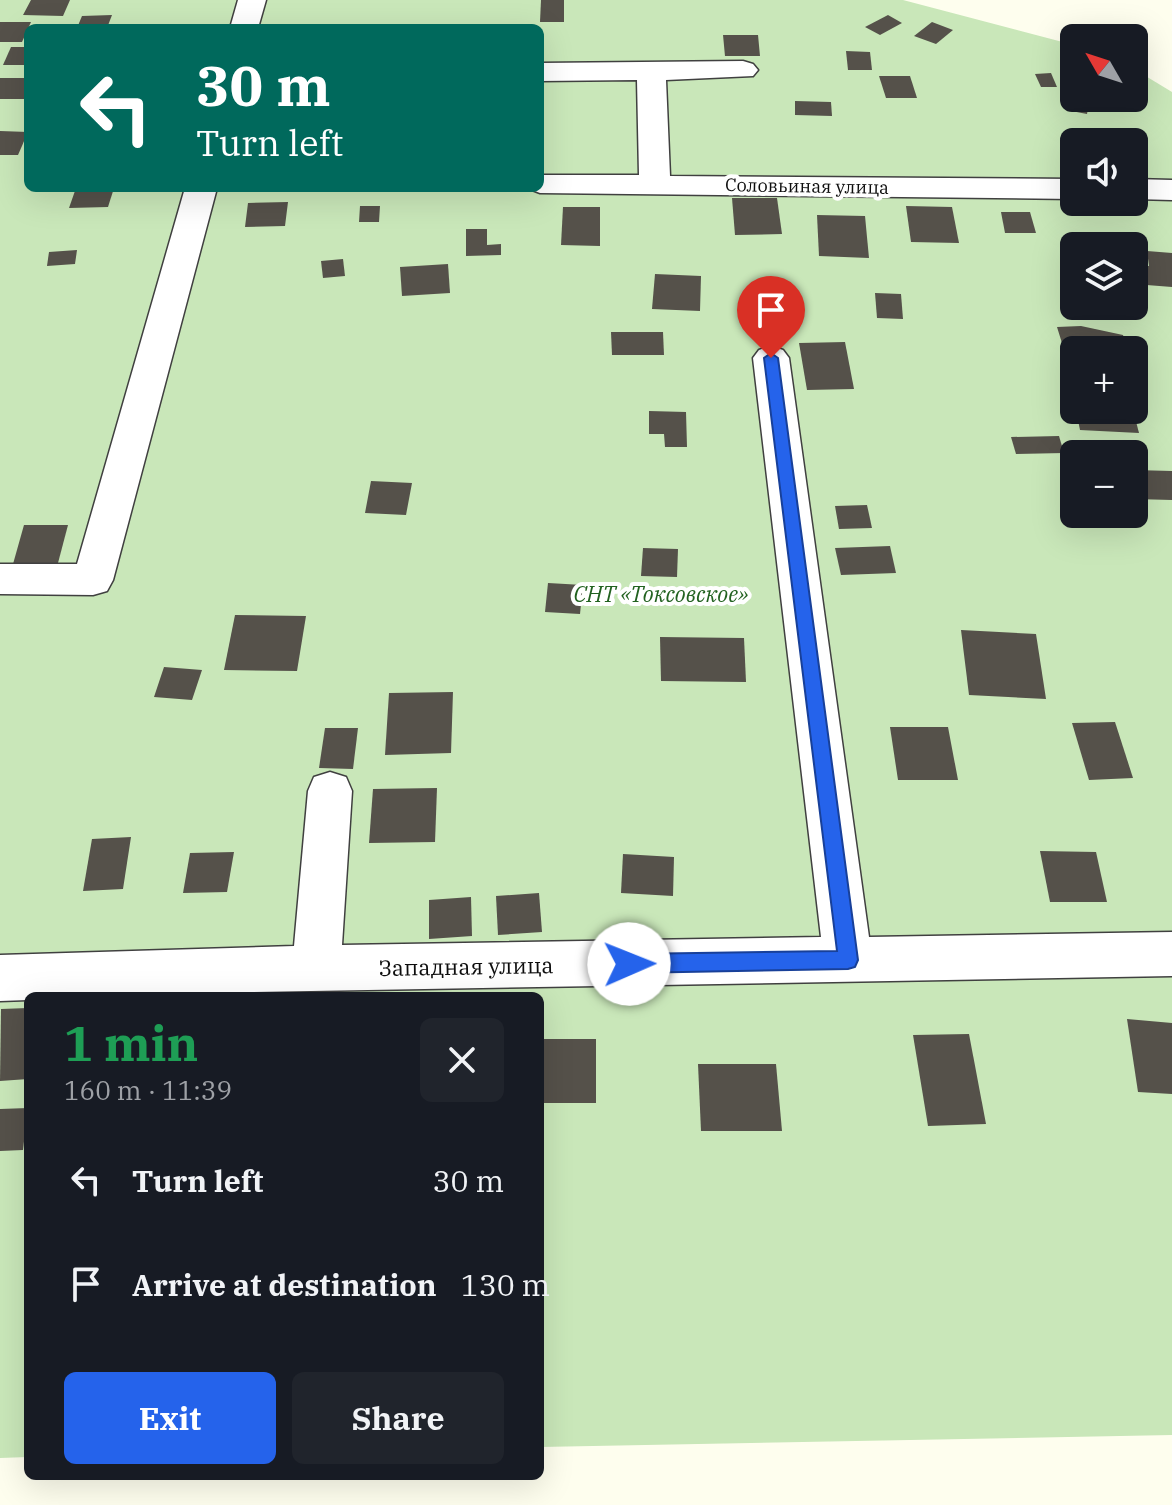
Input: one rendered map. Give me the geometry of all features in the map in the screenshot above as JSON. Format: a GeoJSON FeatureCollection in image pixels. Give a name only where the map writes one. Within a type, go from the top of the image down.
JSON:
{"type":"FeatureCollection","features":[{"type":"Feature","properties":{"kind":"street"},"geometry":{"type":"LineString","coordinates":[[245,24],[252,0]]}},
{"type":"Feature","properties":{"kind":"street"},"geometry":{"type":"LineString","coordinates":[[544,72],[743,70]]}},
{"type":"Feature","properties":{"kind":"street"},"geometry":{"type":"LineString","coordinates":[[651,71],[655,185]]}},
{"type":"Feature","properties":{"kind":"street","name":"Соловьиная улица"},"geometry":{"type":"LineString","coordinates":[[544,184],[1060,189]]}},
{"type":"Feature","properties":{"kind":"street"},"geometry":{"type":"LineString","coordinates":[[1148,189],[1172,190]]}},
{"type":"Feature","properties":{"kind":"street"},"geometry":{"type":"LineString","coordinates":[[0,579],[93,580],[200,192]]}},
{"type":"Feature","properties":{"kind":"street"},"geometry":{"type":"LineString","coordinates":[[771,358],[848,960]]}},
{"type":"Feature","properties":{"kind":"street"},"geometry":{"type":"LineString","coordinates":[[316,968],[330,791]]}},
{"type":"Feature","properties":{"kind":"street","name":"Западная улица"},"geometry":{"type":"LineString","coordinates":[[0,978],[316,968],[1172,954]]}},
{"type":"Feature","properties":{"kind":"green space","name":"СНТ «Токсовское»"},"geometry":{"type":"Polygon","coordinates":[[[0,0],[903,0],[1060,41],[1060,112],[1148,112],[1148,77],[1172,92],[1172,1435],[544,1447],[544,992],[24,992],[24,1457],[0,1458],[0,0]]]}},
{"type":"Feature","properties":{"kind":"building"},"geometry":{"type":"Polygon","coordinates":[[[31,0],[70,0],[63,16],[23,15],[31,0]]]}},
{"type":"Feature","properties":{"kind":"building"},"geometry":{"type":"Polygon","coordinates":[[[541,0],[564,0],[564,22],[540,22],[541,0]]]}},
{"type":"Feature","properties":{"kind":"building"},"geometry":{"type":"Polygon","coordinates":[[[112,15],[109,24],[79,24],[82,16],[112,15]]]}},
{"type":"Feature","properties":{"kind":"building"},"geometry":{"type":"Polygon","coordinates":[[[888,15],[902,23],[880,35],[865,27],[888,15]]]}},
{"type":"Feature","properties":{"kind":"building"},"geometry":{"type":"Polygon","coordinates":[[[0,22],[31,22],[24,24],[22,42],[0,42],[0,22]]]}},
{"type":"Feature","properties":{"kind":"building"},"geometry":{"type":"Polygon","coordinates":[[[932,22],[953,30],[936,44],[914,36],[932,22]]]}},
{"type":"Feature","properties":{"kind":"building"},"geometry":{"type":"Polygon","coordinates":[[[723,35],[758,35],[760,56],[725,56],[723,35]]]}},
{"type":"Feature","properties":{"kind":"building"},"geometry":{"type":"Polygon","coordinates":[[[11,47],[24,47],[24,65],[3,65],[11,47]]]}},
{"type":"Feature","properties":{"kind":"building"},"geometry":{"type":"Polygon","coordinates":[[[846,51],[870,52],[872,70],[848,70],[846,51]]]}},
{"type":"Feature","properties":{"kind":"building"},"geometry":{"type":"Polygon","coordinates":[[[1051,73],[1057,87],[1041,87],[1035,74],[1051,73]]]}},
{"type":"Feature","properties":{"kind":"building"},"geometry":{"type":"Polygon","coordinates":[[[879,76],[910,76],[917,98],[886,98],[879,76]]]}},
{"type":"Feature","properties":{"kind":"building"},"geometry":{"type":"Polygon","coordinates":[[[0,78],[24,78],[24,99],[0,99],[0,78]]]}},
{"type":"Feature","properties":{"kind":"building"},"geometry":{"type":"Polygon","coordinates":[[[795,101],[831,102],[832,116],[795,115],[795,101]]]}},
{"type":"Feature","properties":{"kind":"building"},"geometry":{"type":"Polygon","coordinates":[[[0,131],[24,132],[18,155],[0,155],[0,131]]]}},
{"type":"Feature","properties":{"kind":"building"},"geometry":{"type":"Polygon","coordinates":[[[75,192],[113,192],[108,207],[69,208],[75,192]]]}},
{"type":"Feature","properties":{"kind":"building"},"geometry":{"type":"Polygon","coordinates":[[[732,198],[777,198],[782,234],[735,235],[732,198]]]}},
{"type":"Feature","properties":{"kind":"building"},"geometry":{"type":"Polygon","coordinates":[[[288,202],[285,226],[245,227],[248,203],[288,202]]]}},
{"type":"Feature","properties":{"kind":"building"},"geometry":{"type":"Polygon","coordinates":[[[360,206],[380,206],[379,222],[359,222],[360,206]]]}},
{"type":"Feature","properties":{"kind":"building"},"geometry":{"type":"Polygon","coordinates":[[[906,206],[952,207],[959,243],[911,242],[906,206]]]}},
{"type":"Feature","properties":{"kind":"building"},"geometry":{"type":"Polygon","coordinates":[[[563,207],[600,207],[600,246],[561,245],[563,207]]]}},
{"type":"Feature","properties":{"kind":"building"},"geometry":{"type":"Polygon","coordinates":[[[1001,212],[1030,212],[1036,233],[1005,233],[1001,212]]]}},
{"type":"Feature","properties":{"kind":"building"},"geometry":{"type":"Polygon","coordinates":[[[817,215],[865,216],[869,258],[819,256],[817,215]]]}},
{"type":"Feature","properties":{"kind":"building"},"geometry":{"type":"Polygon","coordinates":[[[466,229],[487,229],[487,245],[501,244],[501,255],[466,256],[466,229]]]}},
{"type":"Feature","properties":{"kind":"building"},"geometry":{"type":"Polygon","coordinates":[[[77,250],[75,264],[47,266],[49,252],[77,250]]]}},
{"type":"Feature","properties":{"kind":"building"},"geometry":{"type":"Polygon","coordinates":[[[1148,251],[1172,253],[1172,287],[1148,285],[1148,251]]]}},
{"type":"Feature","properties":{"kind":"building"},"geometry":{"type":"Polygon","coordinates":[[[343,259],[345,276],[323,278],[321,261],[343,259]]]}},
{"type":"Feature","properties":{"kind":"building"},"geometry":{"type":"Polygon","coordinates":[[[448,264],[450,293],[402,296],[400,267],[448,264]]]}},
{"type":"Feature","properties":{"kind":"building"},"geometry":{"type":"Polygon","coordinates":[[[655,274],[701,276],[700,311],[652,309],[655,274]]]}},
{"type":"Feature","properties":{"kind":"building"},"geometry":{"type":"Polygon","coordinates":[[[875,293],[901,294],[903,319],[877,318],[875,293]]]}},
{"type":"Feature","properties":{"kind":"building"},"geometry":{"type":"Polygon","coordinates":[[[1081,326],[1123,336],[1060,337],[1057,327],[1081,326]]]}},
{"type":"Feature","properties":{"kind":"building"},"geometry":{"type":"Polygon","coordinates":[[[611,332],[663,332],[664,355],[612,355],[611,332]]]}},
{"type":"Feature","properties":{"kind":"building"},"geometry":{"type":"Polygon","coordinates":[[[845,342],[854,389],[807,390],[799,343],[845,342]]]}},
{"type":"Feature","properties":{"kind":"building"},"geometry":{"type":"Polygon","coordinates":[[[649,411],[686,412],[687,447],[665,447],[664,434],[649,434],[649,411]]]}},
{"type":"Feature","properties":{"kind":"building"},"geometry":{"type":"Polygon","coordinates":[[[1079,424],[1137,424],[1139,433],[1080,430],[1079,424]]]}},
{"type":"Feature","properties":{"kind":"building"},"geometry":{"type":"Polygon","coordinates":[[[1059,436],[1060,453],[1016,454],[1011,437],[1059,436]]]}},
{"type":"Feature","properties":{"kind":"building"},"geometry":{"type":"Polygon","coordinates":[[[1148,470],[1172,471],[1172,500],[1148,499],[1148,470]]]}},
{"type":"Feature","properties":{"kind":"building"},"geometry":{"type":"Polygon","coordinates":[[[371,481],[412,483],[406,515],[365,513],[371,481]]]}},
{"type":"Feature","properties":{"kind":"building"},"geometry":{"type":"Polygon","coordinates":[[[867,505],[872,528],[839,529],[835,506],[867,505]]]}},
{"type":"Feature","properties":{"kind":"building"},"geometry":{"type":"Polygon","coordinates":[[[24,525],[68,525],[58,563],[13,564],[24,525]]]}},
{"type":"Feature","properties":{"kind":"building"},"geometry":{"type":"Polygon","coordinates":[[[890,546],[896,573],[841,575],[835,548],[890,546]]]}},
{"type":"Feature","properties":{"kind":"building"},"geometry":{"type":"Polygon","coordinates":[[[643,548],[678,549],[677,577],[641,576],[643,548]]]}},
{"type":"Feature","properties":{"kind":"building"},"geometry":{"type":"Polygon","coordinates":[[[548,583],[583,585],[580,614],[545,612],[548,583]]]}},
{"type":"Feature","properties":{"kind":"building"},"geometry":{"type":"Polygon","coordinates":[[[235,615],[306,616],[297,671],[224,670],[235,615]]]}},
{"type":"Feature","properties":{"kind":"building"},"geometry":{"type":"Polygon","coordinates":[[[961,630],[1036,634],[1046,699],[969,695],[961,630]]]}},
{"type":"Feature","properties":{"kind":"building"},"geometry":{"type":"Polygon","coordinates":[[[660,637],[744,638],[746,682],[661,681],[660,637]]]}},
{"type":"Feature","properties":{"kind":"building"},"geometry":{"type":"Polygon","coordinates":[[[164,667],[202,670],[192,700],[154,697],[164,667]]]}},
{"type":"Feature","properties":{"kind":"building"},"geometry":{"type":"Polygon","coordinates":[[[453,692],[451,753],[385,755],[389,693],[453,692]]]}},
{"type":"Feature","properties":{"kind":"building"},"geometry":{"type":"Polygon","coordinates":[[[1115,722],[1133,778],[1089,780],[1072,723],[1115,722]]]}},
{"type":"Feature","properties":{"kind":"building"},"geometry":{"type":"Polygon","coordinates":[[[890,727],[948,727],[958,780],[898,780],[890,727]]]}},
{"type":"Feature","properties":{"kind":"building"},"geometry":{"type":"Polygon","coordinates":[[[325,728],[358,728],[353,769],[319,768],[325,728]]]}},
{"type":"Feature","properties":{"kind":"building"},"geometry":{"type":"Polygon","coordinates":[[[437,788],[435,842],[369,843],[373,789],[437,788]]]}},
{"type":"Feature","properties":{"kind":"building"},"geometry":{"type":"Polygon","coordinates":[[[131,837],[123,889],[83,891],[92,839],[131,837]]]}},
{"type":"Feature","properties":{"kind":"building"},"geometry":{"type":"Polygon","coordinates":[[[1040,851],[1096,852],[1107,902],[1050,902],[1040,851]]]}},
{"type":"Feature","properties":{"kind":"building"},"geometry":{"type":"Polygon","coordinates":[[[234,852],[227,892],[183,893],[190,853],[234,852]]]}},
{"type":"Feature","properties":{"kind":"building"},"geometry":{"type":"Polygon","coordinates":[[[623,854],[674,857],[673,896],[621,893],[623,854]]]}},
{"type":"Feature","properties":{"kind":"building"},"geometry":{"type":"Polygon","coordinates":[[[539,893],[542,932],[498,935],[496,896],[539,893]]]}},
{"type":"Feature","properties":{"kind":"building"},"geometry":{"type":"Polygon","coordinates":[[[471,897],[472,936],[429,939],[429,900],[471,897]]]}},
{"type":"Feature","properties":{"kind":"building"},"geometry":{"type":"Polygon","coordinates":[[[24,1008],[24,1079],[0,1081],[1,1009],[24,1008]]]}},
{"type":"Feature","properties":{"kind":"building"},"geometry":{"type":"Polygon","coordinates":[[[1127,1019],[1172,1023],[1172,1094],[1138,1092],[1127,1019]]]}},
{"type":"Feature","properties":{"kind":"building"},"geometry":{"type":"Polygon","coordinates":[[[969,1034],[986,1124],[928,1126],[913,1035],[969,1034]]]}},
{"type":"Feature","properties":{"kind":"building"},"geometry":{"type":"Polygon","coordinates":[[[544,1039],[596,1039],[596,1103],[544,1103],[544,1039]]]}},
{"type":"Feature","properties":{"kind":"building"},"geometry":{"type":"Polygon","coordinates":[[[698,1064],[776,1064],[782,1131],[701,1131],[698,1064]]]}},
{"type":"Feature","properties":{"kind":"building"},"geometry":{"type":"Polygon","coordinates":[[[24,1108],[23,1150],[0,1151],[0,1109],[24,1108]]]}},
{"type":"Feature","properties":{"kind":"route"},"geometry":{"type":"LineString","coordinates":[[629,964],[848,960],[771,358]]}}]}
